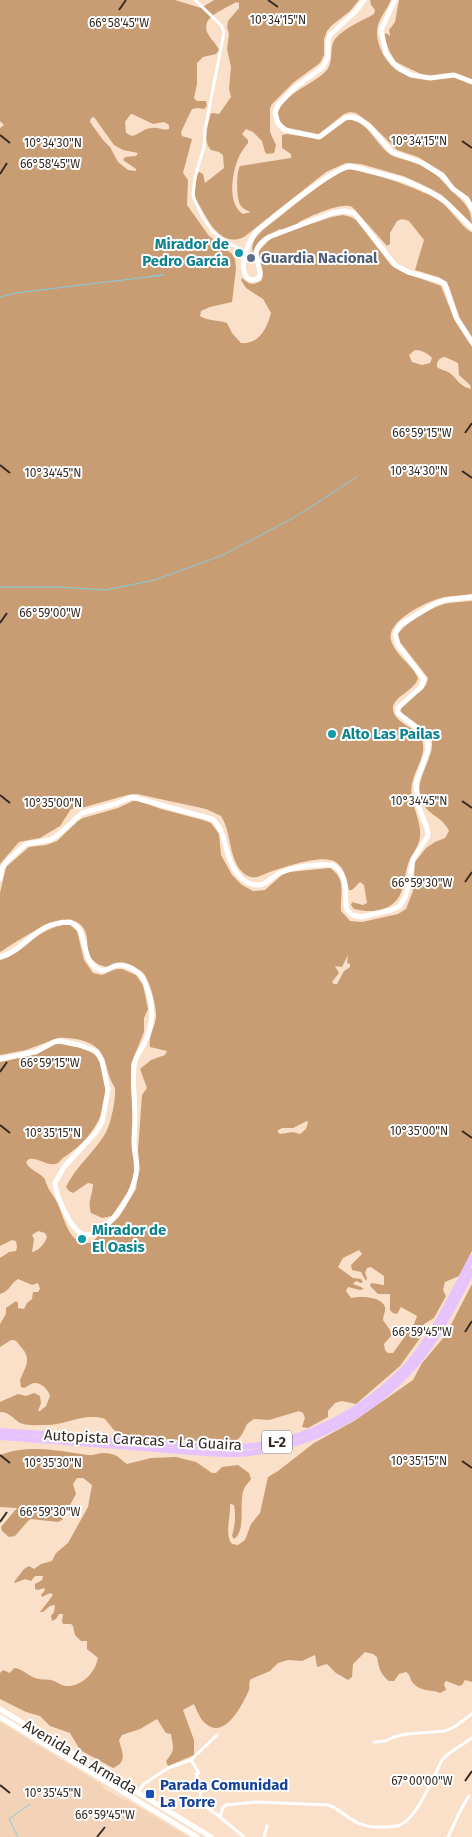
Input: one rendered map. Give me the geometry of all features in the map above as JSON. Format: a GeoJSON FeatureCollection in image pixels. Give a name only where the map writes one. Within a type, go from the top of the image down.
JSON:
{"type":"FeatureCollection","features":[{"type":"Feature","properties":{"kind":"highway","name":"Autopista Caracas - La Guaira"},"geometry":{"type":"LineString","coordinates":[[0,1431],[221,1448],[263,1444],[299,1436],[331,1422],[354,1409],[383,1387],[402,1369],[416,1354],[434,1329],[472,1258]]}},
{"type":"Feature","properties":{"kind":"highway","name":"Autopista Caracas - La Guaira"},"geometry":{"type":"LineString","coordinates":[[0,1437],[221,1454],[264,1451],[301,1442],[334,1428],[357,1415],[407,1374],[425,1353],[439,1332],[472,1271]]}},
{"type":"Feature","properties":{"kind":"main road"},"geometry":{"type":"LineString","coordinates":[[364,0],[356,11],[332,32],[329,38],[326,61],[320,70],[294,88],[278,105],[275,116],[279,126],[285,130],[319,137],[345,118],[359,119],[369,126],[392,152],[422,162],[443,176],[453,189],[467,199],[472,209]]}},
{"type":"Feature","properties":{"kind":"main road"},"geometry":{"type":"LineString","coordinates":[[395,0],[381,30],[386,53],[393,63],[400,70],[411,74],[430,78],[454,75],[472,82]]}},
{"type":"Feature","properties":{"kind":"main road"},"geometry":{"type":"LineString","coordinates":[[472,228],[447,203],[431,192],[404,180],[350,166],[320,183],[258,231],[252,238],[243,272],[248,279],[254,280],[259,276],[261,273],[256,258],[257,251],[262,242],[269,237],[332,213],[347,211],[354,213],[395,265],[408,272],[440,281],[444,284],[456,317],[472,342]]}},
{"type":"Feature","properties":{"kind":"main road"},"geometry":{"type":"LineString","coordinates":[[0,879],[6,862],[26,844],[54,838],[82,813],[134,797],[212,819],[221,829],[226,850],[232,864],[242,878],[251,884],[262,884],[277,874],[288,870],[333,865],[338,868],[342,875],[346,886],[347,910],[352,915],[361,917],[396,908],[402,904],[405,897],[413,859],[428,836],[427,828],[418,805],[416,783],[429,746],[427,739],[421,731],[398,713],[398,708],[421,687],[424,679],[398,645],[395,634],[400,625],[434,604],[445,600],[472,598]]}},
{"type":"Feature","properties":{"kind":"main road"},"geometry":{"type":"LineString","coordinates":[[0,957],[17,949],[42,928],[70,922],[80,929],[86,957],[94,966],[102,971],[106,971],[116,965],[124,966],[138,972],[145,982],[153,1012],[147,1038],[134,1065],[134,1144],[137,1164],[135,1176],[131,1190],[119,1211],[94,1235],[82,1234],[72,1225],[56,1192],[55,1183],[64,1167],[97,1131],[102,1122],[108,1090],[99,1055],[79,1044],[57,1041],[35,1052],[0,1059]]}},
{"type":"Feature","properties":{"kind":"main road","name":"Avenida La Armada"},"geometry":{"type":"LineString","coordinates":[[0,1709],[211,1837]]}},
{"type":"Feature","properties":{"kind":"main road","name":"Avenida La Armada"},"geometry":{"type":"LineString","coordinates":[[0,1717],[197,1837]]}},
{"type":"Feature","properties":{"kind":"street"},"geometry":{"type":"LineString","coordinates":[[195,0],[219,23],[223,29],[223,37],[205,130],[204,147],[195,176],[193,196],[202,216],[212,231],[223,240],[247,252]]}},
{"type":"Feature","properties":{"kind":"street"},"geometry":{"type":"LineString","coordinates":[[374,1742],[385,1741],[407,1734],[444,1731],[454,1727],[472,1714]]}},
{"type":"Feature","properties":{"kind":"street"},"geometry":{"type":"LineString","coordinates":[[138,1792],[144,1784],[168,1768],[191,1760],[217,1734]]}},
{"type":"Feature","properties":{"kind":"street"},"geometry":{"type":"LineString","coordinates":[[220,1817],[223,1807],[235,1803],[256,1802],[333,1807],[357,1823],[366,1826],[388,1827],[400,1825],[409,1819],[416,1810],[442,1760],[472,1738]]}},
{"type":"Feature","properties":{"kind":"street"},"geometry":{"type":"LineString","coordinates":[[191,1760],[199,1773],[196,1774],[201,1790],[200,1798],[208,1808],[244,1837]]}},
{"type":"Feature","properties":{"kind":"street"},"geometry":{"type":"LineString","coordinates":[[448,1837],[454,1829],[461,1808],[470,1796]]}},
{"type":"Feature","properties":{"kind":"street"},"geometry":{"type":"LineString","coordinates":[[264,1837],[267,1826]]}},
{"type":"Feature","properties":{"kind":"shaded area"},"geometry":{"type":"Polygon","coordinates":[[[0,0],[175,0],[201,8],[214,0],[359,0],[350,11],[327,31],[324,39],[324,55],[320,63],[294,82],[272,104],[270,108],[270,132],[276,145],[274,153],[267,154],[265,152],[262,141],[253,132],[246,129],[242,134],[248,140],[248,143],[236,165],[232,188],[238,209],[243,214],[251,212],[239,203],[237,180],[240,166],[291,158],[291,154],[282,148],[282,135],[287,134],[321,139],[347,119],[361,124],[391,155],[426,166],[468,208],[472,224],[442,195],[417,182],[361,164],[346,163],[326,172],[244,237],[230,239],[218,233],[197,202],[195,187],[199,172],[203,174],[205,183],[224,168],[223,155],[211,150],[208,146],[206,133],[211,113],[219,114],[231,97],[229,89],[231,67],[227,49],[229,34],[227,27],[228,21],[239,8],[239,3],[236,2],[211,17],[206,26],[207,32],[219,50],[216,54],[203,57],[197,63],[197,84],[194,98],[197,101],[206,101],[207,106],[204,109],[192,109],[181,132],[182,136],[192,139],[183,173],[188,180],[187,205],[209,236],[232,254],[235,259],[236,269],[232,302],[210,307],[201,311],[200,316],[227,323],[232,333],[241,343],[253,341],[261,334],[271,313],[263,299],[246,288],[241,280],[242,278],[253,284],[261,281],[263,274],[259,251],[268,241],[283,230],[280,229],[266,236],[253,253],[253,242],[264,229],[302,199],[331,178],[346,170],[379,176],[433,197],[444,204],[472,232],[472,338],[460,319],[449,287],[445,281],[415,270],[424,240],[409,221],[402,219],[397,221],[390,233],[390,244],[387,246],[350,206],[330,209],[298,223],[304,226],[343,215],[356,220],[391,265],[403,272],[441,286],[455,321],[472,347],[472,594],[445,597],[417,608],[401,619],[391,633],[393,645],[418,678],[413,687],[396,701],[393,705],[393,710],[399,720],[418,734],[423,744],[423,749],[411,790],[420,837],[417,848],[408,864],[401,892],[394,903],[388,907],[374,911],[354,909],[351,905],[352,902],[363,905],[367,903],[364,885],[360,882],[352,890],[349,890],[342,868],[331,860],[323,859],[303,862],[257,877],[246,875],[236,863],[221,816],[206,809],[137,794],[71,809],[60,826],[40,838],[19,842],[0,864],[0,128],[4,125],[0,121],[0,0]],[[132,114],[125,122],[126,133],[132,136],[149,128],[169,129],[169,125],[164,122],[153,124],[132,114]],[[94,117],[91,118],[90,122],[110,147],[118,162],[128,170],[136,171],[136,169],[123,160],[125,157],[136,156],[138,153],[123,150],[114,145],[94,117]],[[417,350],[409,355],[412,362],[422,365],[430,363],[432,358],[426,353],[417,350]],[[443,357],[438,362],[437,367],[451,374],[463,386],[471,389],[470,385],[459,375],[458,363],[443,357]]]}},
{"type":"Feature","properties":{"kind":"shaded area"},"geometry":{"type":"Polygon","coordinates":[[[370,0],[391,0],[379,22],[377,32],[380,47],[388,61],[393,67],[405,74],[425,76],[396,62],[386,42],[384,35],[386,33],[390,36],[389,30],[395,22],[399,0],[472,0],[472,203],[467,196],[453,186],[444,173],[418,157],[397,150],[370,123],[356,113],[344,114],[318,135],[292,130],[286,127],[279,118],[278,111],[288,98],[319,77],[328,68],[335,39],[348,28],[374,14],[375,10],[370,0]]]}},
{"type":"Feature","properties":{"kind":"shaded area"},"geometry":{"type":"Polygon","coordinates":[[[472,601],[472,1251],[459,1276],[445,1282],[443,1290],[446,1296],[434,1318],[424,1324],[423,1334],[400,1366],[356,1404],[342,1401],[335,1403],[328,1411],[328,1417],[308,1428],[302,1427],[305,1418],[303,1413],[299,1411],[269,1420],[254,1419],[247,1424],[238,1439],[232,1441],[143,1438],[119,1434],[105,1419],[97,1417],[82,1418],[52,1425],[26,1425],[20,1423],[9,1414],[0,1412],[0,1402],[18,1394],[26,1396],[34,1393],[40,1396],[41,1403],[38,1411],[46,1406],[50,1396],[45,1388],[37,1383],[24,1388],[21,1387],[20,1380],[26,1367],[27,1359],[17,1341],[11,1340],[0,1347],[0,1324],[6,1314],[6,1308],[16,1301],[18,1308],[24,1309],[32,1299],[33,1292],[38,1292],[40,1289],[38,1283],[32,1285],[18,1279],[6,1291],[0,1294],[0,1258],[9,1252],[16,1251],[17,1247],[16,1241],[12,1240],[0,1246],[0,1062],[37,1054],[60,1043],[89,1051],[99,1061],[104,1078],[104,1102],[97,1124],[90,1134],[58,1163],[51,1164],[36,1159],[29,1159],[26,1162],[29,1167],[45,1179],[69,1230],[78,1241],[84,1243],[92,1242],[119,1217],[136,1189],[142,1095],[147,1088],[140,1069],[151,1060],[165,1055],[167,1051],[150,1047],[156,1012],[152,992],[144,974],[135,968],[99,965],[89,954],[86,933],[77,922],[67,920],[55,922],[30,933],[0,952],[0,893],[6,867],[29,847],[46,845],[57,841],[83,818],[118,808],[133,801],[139,801],[211,823],[219,834],[221,855],[232,875],[242,885],[253,891],[265,890],[283,874],[289,872],[330,868],[339,877],[341,882],[341,911],[350,921],[362,922],[398,914],[406,909],[413,891],[415,862],[426,848],[445,838],[449,831],[442,821],[425,807],[420,796],[419,788],[432,746],[431,739],[425,730],[400,712],[406,702],[423,689],[428,678],[400,642],[398,634],[412,621],[432,609],[454,602],[472,601]],[[348,955],[342,967],[335,966],[339,973],[332,982],[334,984],[337,984],[344,971],[350,967],[350,964],[347,963],[348,955]],[[308,1122],[293,1128],[282,1128],[277,1131],[280,1134],[293,1132],[300,1134],[306,1129],[308,1122]],[[38,1231],[32,1235],[34,1239],[32,1252],[45,1242],[47,1237],[45,1233],[38,1231]],[[359,1250],[343,1258],[338,1267],[353,1278],[361,1279],[363,1282],[356,1281],[353,1284],[364,1289],[348,1287],[346,1291],[351,1298],[365,1297],[383,1303],[385,1310],[383,1320],[392,1333],[384,1344],[385,1350],[388,1353],[393,1353],[414,1324],[417,1316],[401,1307],[397,1314],[393,1313],[390,1310],[390,1294],[378,1294],[370,1286],[371,1283],[384,1285],[384,1276],[371,1267],[367,1268],[365,1273],[366,1281],[361,1272],[352,1270],[351,1265],[362,1254],[359,1250]]]}},
{"type":"Feature","properties":{"kind":"shaded area"},"geometry":{"type":"Polygon","coordinates":[[[63,925],[70,925],[77,931],[84,960],[93,973],[102,975],[116,969],[122,969],[136,975],[143,985],[148,1009],[144,1018],[144,1032],[131,1064],[134,1172],[129,1190],[112,1216],[102,1218],[91,1213],[90,1205],[93,1184],[88,1183],[73,1193],[66,1187],[70,1179],[101,1141],[111,1118],[115,1088],[101,1052],[85,1041],[58,1038],[26,1050],[0,1055],[0,960],[16,953],[44,932],[63,925]]]}},
{"type":"Feature","properties":{"kind":"shaded area"},"geometry":{"type":"Polygon","coordinates":[[[472,1284],[472,1682],[465,1680],[459,1686],[446,1681],[444,1684],[446,1690],[440,1693],[419,1688],[413,1683],[406,1672],[399,1674],[394,1681],[389,1681],[380,1670],[377,1657],[365,1652],[353,1664],[352,1677],[348,1680],[336,1673],[327,1664],[317,1667],[315,1655],[302,1661],[288,1660],[278,1663],[270,1671],[251,1679],[249,1690],[238,1711],[226,1724],[220,1727],[213,1728],[206,1724],[200,1717],[194,1704],[183,1710],[194,1740],[194,1755],[168,1766],[166,1761],[173,1748],[171,1734],[166,1733],[157,1719],[140,1729],[122,1735],[119,1740],[123,1756],[122,1760],[118,1766],[113,1768],[80,1750],[70,1733],[50,1726],[40,1716],[26,1712],[0,1699],[0,1673],[3,1670],[10,1673],[14,1668],[37,1679],[51,1680],[65,1686],[71,1686],[82,1682],[91,1674],[98,1658],[87,1649],[87,1641],[81,1641],[75,1635],[71,1624],[63,1624],[63,1614],[59,1614],[52,1621],[51,1616],[55,1605],[40,1612],[53,1595],[50,1593],[42,1597],[44,1588],[35,1589],[35,1584],[42,1580],[43,1576],[35,1576],[31,1581],[25,1579],[14,1582],[24,1569],[29,1566],[34,1569],[41,1564],[52,1561],[56,1553],[68,1543],[88,1507],[92,1485],[83,1478],[77,1478],[73,1484],[76,1494],[62,1520],[58,1522],[31,1519],[15,1536],[9,1537],[2,1531],[1,1527],[17,1508],[0,1507],[0,1455],[33,1449],[88,1455],[107,1453],[116,1455],[127,1464],[151,1458],[176,1457],[196,1462],[212,1473],[216,1473],[222,1467],[238,1465],[249,1473],[251,1479],[242,1495],[240,1529],[234,1539],[232,1536],[235,1509],[234,1505],[230,1504],[228,1536],[232,1544],[238,1545],[245,1540],[251,1524],[260,1513],[268,1477],[314,1443],[354,1421],[413,1380],[422,1363],[445,1336],[472,1284]]]}},
{"type":"Feature","properties":{"kind":"shaded area"},"geometry":{"type":"Polygon","coordinates":[[[0,1722],[103,1785],[105,1789],[189,1837],[0,1837],[0,1722]]]}},
{"type":"Feature","properties":{"kind":"waterway"},"geometry":{"type":"LineString","coordinates":[[0,297],[16,293],[164,275],[151,276]]}},
{"type":"Feature","properties":{"kind":"waterway"},"geometry":{"type":"LineString","coordinates":[[0,587],[57,587],[105,590],[155,580],[223,555],[295,517],[357,477]]}},
{"type":"Feature","properties":{"kind":"waterway"},"geometry":{"type":"LineString","coordinates":[[18,1837],[9,1819],[30,1804]]}},
{"type":"Feature","properties":{"kind":"place","name":"Mirador de Pedro García"},"geometry":{"type":"Point","coordinates":[239,253]}},
{"type":"Feature","properties":{"kind":"place","name":"Guardia Nacional"},"geometry":{"type":"Point","coordinates":[251,258]}},
{"type":"Feature","properties":{"kind":"place","name":"Alto Las Pailas"},"geometry":{"type":"Point","coordinates":[332,734]}},
{"type":"Feature","properties":{"kind":"place","name":"Mirador de El Oasis"},"geometry":{"type":"Point","coordinates":[82,1239]}},
{"type":"Feature","properties":{"kind":"place","name":"Parada Comunidad La Torre"},"geometry":{"type":"Point","coordinates":[150,1794]}}]}
